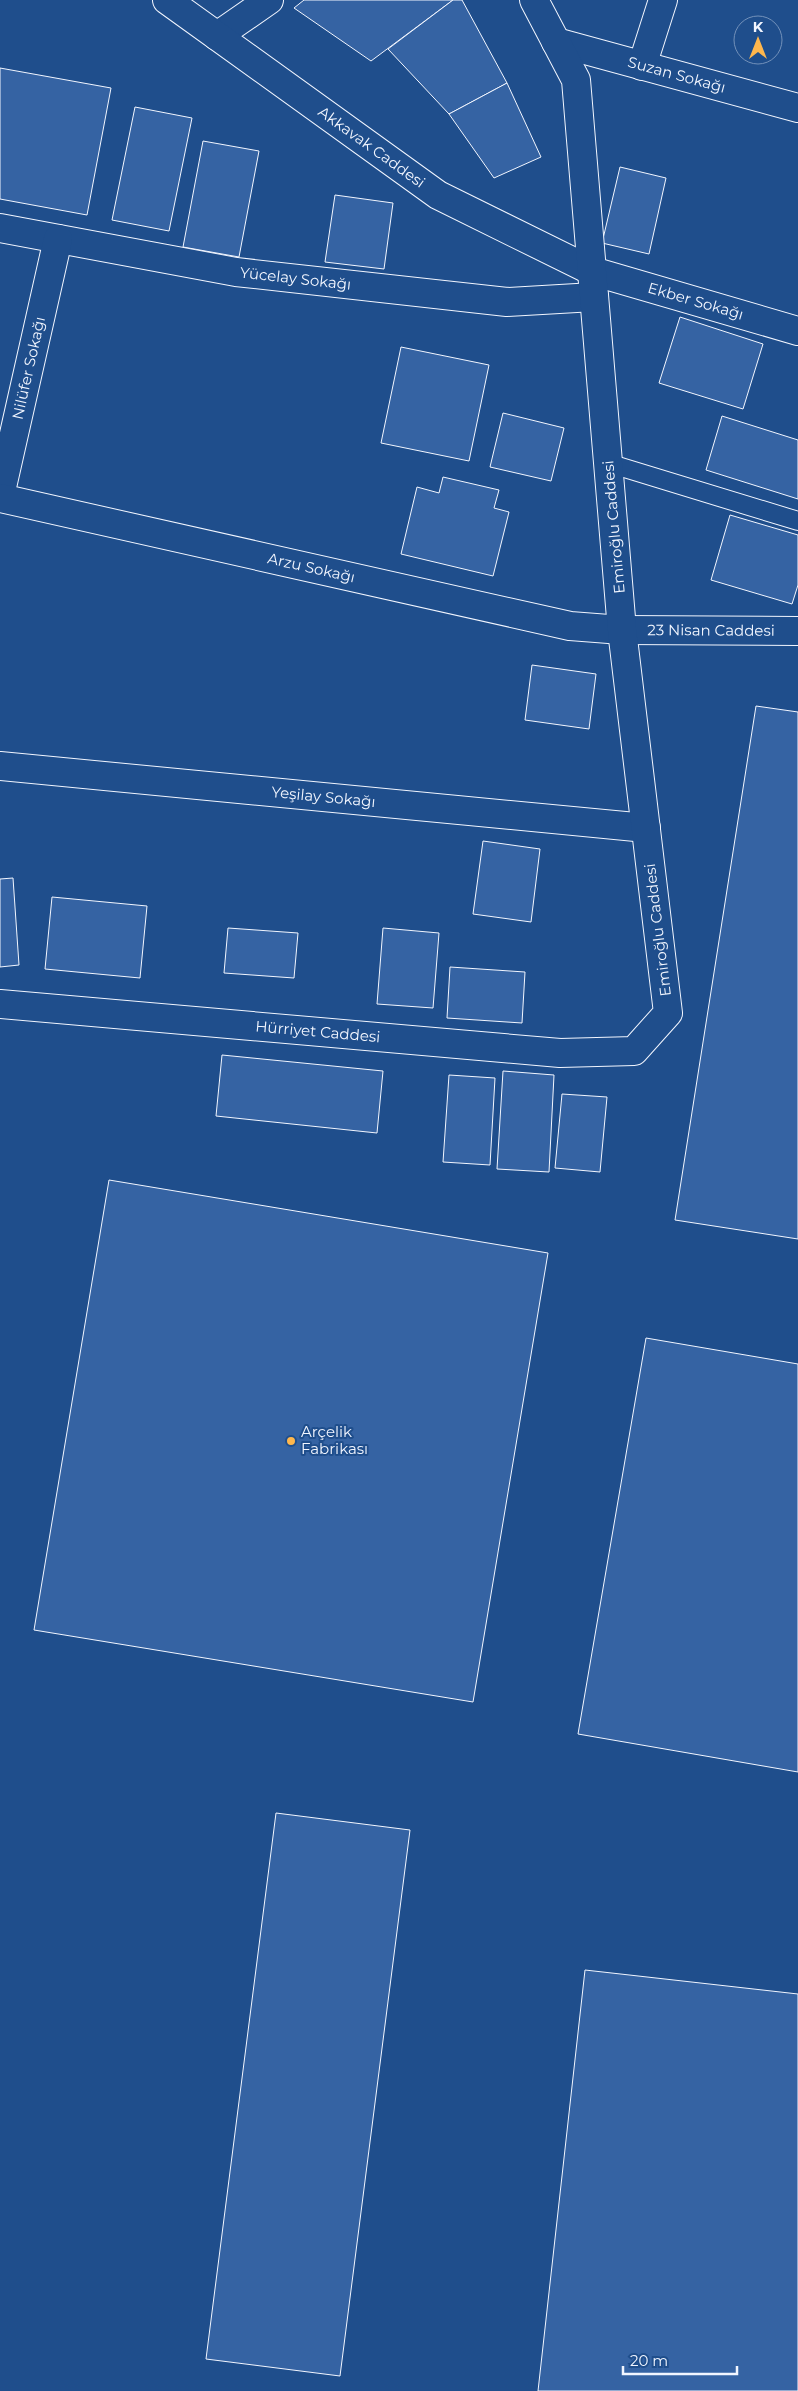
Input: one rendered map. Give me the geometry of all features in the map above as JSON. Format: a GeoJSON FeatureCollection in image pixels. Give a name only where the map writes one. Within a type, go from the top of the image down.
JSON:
{"type":"FeatureCollection","features":[{"type":"Feature","properties":{"kind":"street","name":"Akkavak Caddesi"},"geometry":{"type":"LineString","coordinates":[[167,0],[438,195],[593,284]]}},
{"type":"Feature","properties":{"kind":"street"},"geometry":{"type":"LineString","coordinates":[[217,36],[269,0]]}},
{"type":"Feature","properties":{"kind":"street","name":"Emiroğlu Caddesi"},"geometry":{"type":"LineString","coordinates":[[534,0],[576,80],[622,630],[668,1013],[634,1051]]}},
{"type":"Feature","properties":{"kind":"street"},"geometry":{"type":"LineString","coordinates":[[642,66],[663,0]]}},
{"type":"Feature","properties":{"kind":"street","name":"Suzan Sokağı"},"geometry":{"type":"LineString","coordinates":[[556,42],[798,108]]}},
{"type":"Feature","properties":{"kind":"street","name":"Yücelay Sokağı"},"geometry":{"type":"LineString","coordinates":[[0,228],[236,272],[507,302],[593,284]]}},
{"type":"Feature","properties":{"kind":"street","name":"Nilüfer Sokağı"},"geometry":{"type":"LineString","coordinates":[[0,497],[58,239]]}},
{"type":"Feature","properties":{"kind":"street","name":"Ekber Sokağı"},"geometry":{"type":"LineString","coordinates":[[593,284],[798,331]]}},
{"type":"Feature","properties":{"kind":"street","name":"Arzu Sokağı"},"geometry":{"type":"LineString","coordinates":[[0,497],[570,626],[622,630]]}},
{"type":"Feature","properties":{"kind":"street","name":"23 Nisan Caddesi"},"geometry":{"type":"LineString","coordinates":[[622,630],[798,631]]}},
{"type":"Feature","properties":{"kind":"street","name":"Yeşilay Sokağı"},"geometry":{"type":"LineString","coordinates":[[0,766],[646,828]]}},
{"type":"Feature","properties":{"kind":"street","name":"Hürriyet Caddesi"},"geometry":{"type":"LineString","coordinates":[[0,1004],[560,1052],[634,1051]]}},
{"type":"Feature","properties":{"kind":"lane"},"geometry":{"type":"LineString","coordinates":[[608,463],[798,521]]}},
{"type":"Feature","properties":{"kind":"building"},"geometry":{"type":"Polygon","coordinates":[[[304,0],[453,0],[371,61],[294,8],[304,0]]]}},
{"type":"Feature","properties":{"kind":"building"},"geometry":{"type":"Polygon","coordinates":[[[453,0],[462,0],[507,83],[449,114],[388,49],[453,0]]]}},
{"type":"Feature","properties":{"kind":"building"},"geometry":{"type":"Polygon","coordinates":[[[0,68],[111,88],[87,215],[0,199],[0,68]]]}},
{"type":"Feature","properties":{"kind":"building"},"geometry":{"type":"Polygon","coordinates":[[[507,83],[541,157],[494,178],[449,114],[507,83]]]}},
{"type":"Feature","properties":{"kind":"building"},"geometry":{"type":"Polygon","coordinates":[[[135,107],[192,118],[169,231],[112,220],[135,107]]]}},
{"type":"Feature","properties":{"kind":"building"},"geometry":{"type":"Polygon","coordinates":[[[203,141],[259,151],[239,257],[183,247],[203,141]]]}},
{"type":"Feature","properties":{"kind":"building"},"geometry":{"type":"Polygon","coordinates":[[[620,167],[666,178],[649,254],[602,243],[620,167]]]}},
{"type":"Feature","properties":{"kind":"building"},"geometry":{"type":"Polygon","coordinates":[[[335,195],[393,203],[384,269],[325,262],[335,195]]]}},
{"type":"Feature","properties":{"kind":"building"},"geometry":{"type":"Polygon","coordinates":[[[680,317],[763,344],[743,409],[659,383],[680,317]]]}},
{"type":"Feature","properties":{"kind":"building"},"geometry":{"type":"Polygon","coordinates":[[[401,347],[489,365],[469,461],[381,443],[401,347]]]}},
{"type":"Feature","properties":{"kind":"building"},"geometry":{"type":"Polygon","coordinates":[[[503,413],[564,428],[551,481],[490,467],[503,413]]]}},
{"type":"Feature","properties":{"kind":"building"},"geometry":{"type":"Polygon","coordinates":[[[722,416],[798,440],[798,499],[706,470],[722,416]]]}},
{"type":"Feature","properties":{"kind":"building"},"geometry":{"type":"Polygon","coordinates":[[[443,477],[499,490],[494,508],[509,512],[493,576],[401,554],[417,487],[439,493],[443,477]]]}},
{"type":"Feature","properties":{"kind":"building"},"geometry":{"type":"Polygon","coordinates":[[[730,515],[798,535],[798,585],[792,604],[711,580],[730,515]]]}},
{"type":"Feature","properties":{"kind":"building"},"geometry":{"type":"Polygon","coordinates":[[[532,665],[596,674],[589,729],[525,720],[532,665]]]}},
{"type":"Feature","properties":{"kind":"building"},"geometry":{"type":"Polygon","coordinates":[[[756,706],[798,712],[798,1239],[675,1220],[756,706]]]}},
{"type":"Feature","properties":{"kind":"building"},"geometry":{"type":"Polygon","coordinates":[[[483,841],[540,849],[531,922],[473,914],[483,841]]]}},
{"type":"Feature","properties":{"kind":"building"},"geometry":{"type":"Polygon","coordinates":[[[13,878],[19,965],[0,967],[0,879],[13,878]]]}},
{"type":"Feature","properties":{"kind":"building"},"geometry":{"type":"Polygon","coordinates":[[[52,897],[147,906],[140,978],[45,969],[52,897]]]}},
{"type":"Feature","properties":{"kind":"building"},"geometry":{"type":"Polygon","coordinates":[[[228,928],[298,933],[294,978],[224,973],[228,928]]]}},
{"type":"Feature","properties":{"kind":"building"},"geometry":{"type":"Polygon","coordinates":[[[383,928],[439,933],[433,1008],[377,1004],[383,928]]]}},
{"type":"Feature","properties":{"kind":"building"},"geometry":{"type":"Polygon","coordinates":[[[450,967],[525,972],[522,1023],[447,1018],[450,967]]]}},
{"type":"Feature","properties":{"kind":"building"},"geometry":{"type":"Polygon","coordinates":[[[222,1055],[383,1071],[377,1133],[216,1116],[222,1055]]]}},
{"type":"Feature","properties":{"kind":"building"},"geometry":{"type":"Polygon","coordinates":[[[503,1071],[554,1075],[549,1172],[497,1169],[503,1071]]]}},
{"type":"Feature","properties":{"kind":"building"},"geometry":{"type":"Polygon","coordinates":[[[449,1075],[495,1078],[490,1165],[443,1162],[449,1075]]]}},
{"type":"Feature","properties":{"kind":"building"},"geometry":{"type":"Polygon","coordinates":[[[562,1094],[607,1097],[600,1172],[555,1168],[562,1094]]]}},
{"type":"Feature","properties":{"kind":"building","name":"Arçelik Fabrikası"},"geometry":{"type":"Polygon","coordinates":[[[109,1180],[548,1253],[473,1702],[34,1630],[109,1180]]]}},
{"type":"Feature","properties":{"kind":"building"},"geometry":{"type":"Polygon","coordinates":[[[646,1338],[798,1364],[798,1772],[578,1734],[646,1338]]]}},
{"type":"Feature","properties":{"kind":"building"},"geometry":{"type":"Polygon","coordinates":[[[276,1813],[410,1830],[340,2376],[206,2359],[276,1813]]]}},
{"type":"Feature","properties":{"kind":"building"},"geometry":{"type":"Polygon","coordinates":[[[585,1970],[798,1994],[798,2391],[538,2391],[585,1970]]]}},
{"type":"Feature","properties":{"kind":"place","name":"Arçelik Fabrikası"},"geometry":{"type":"Point","coordinates":[291,1441]}}]}
